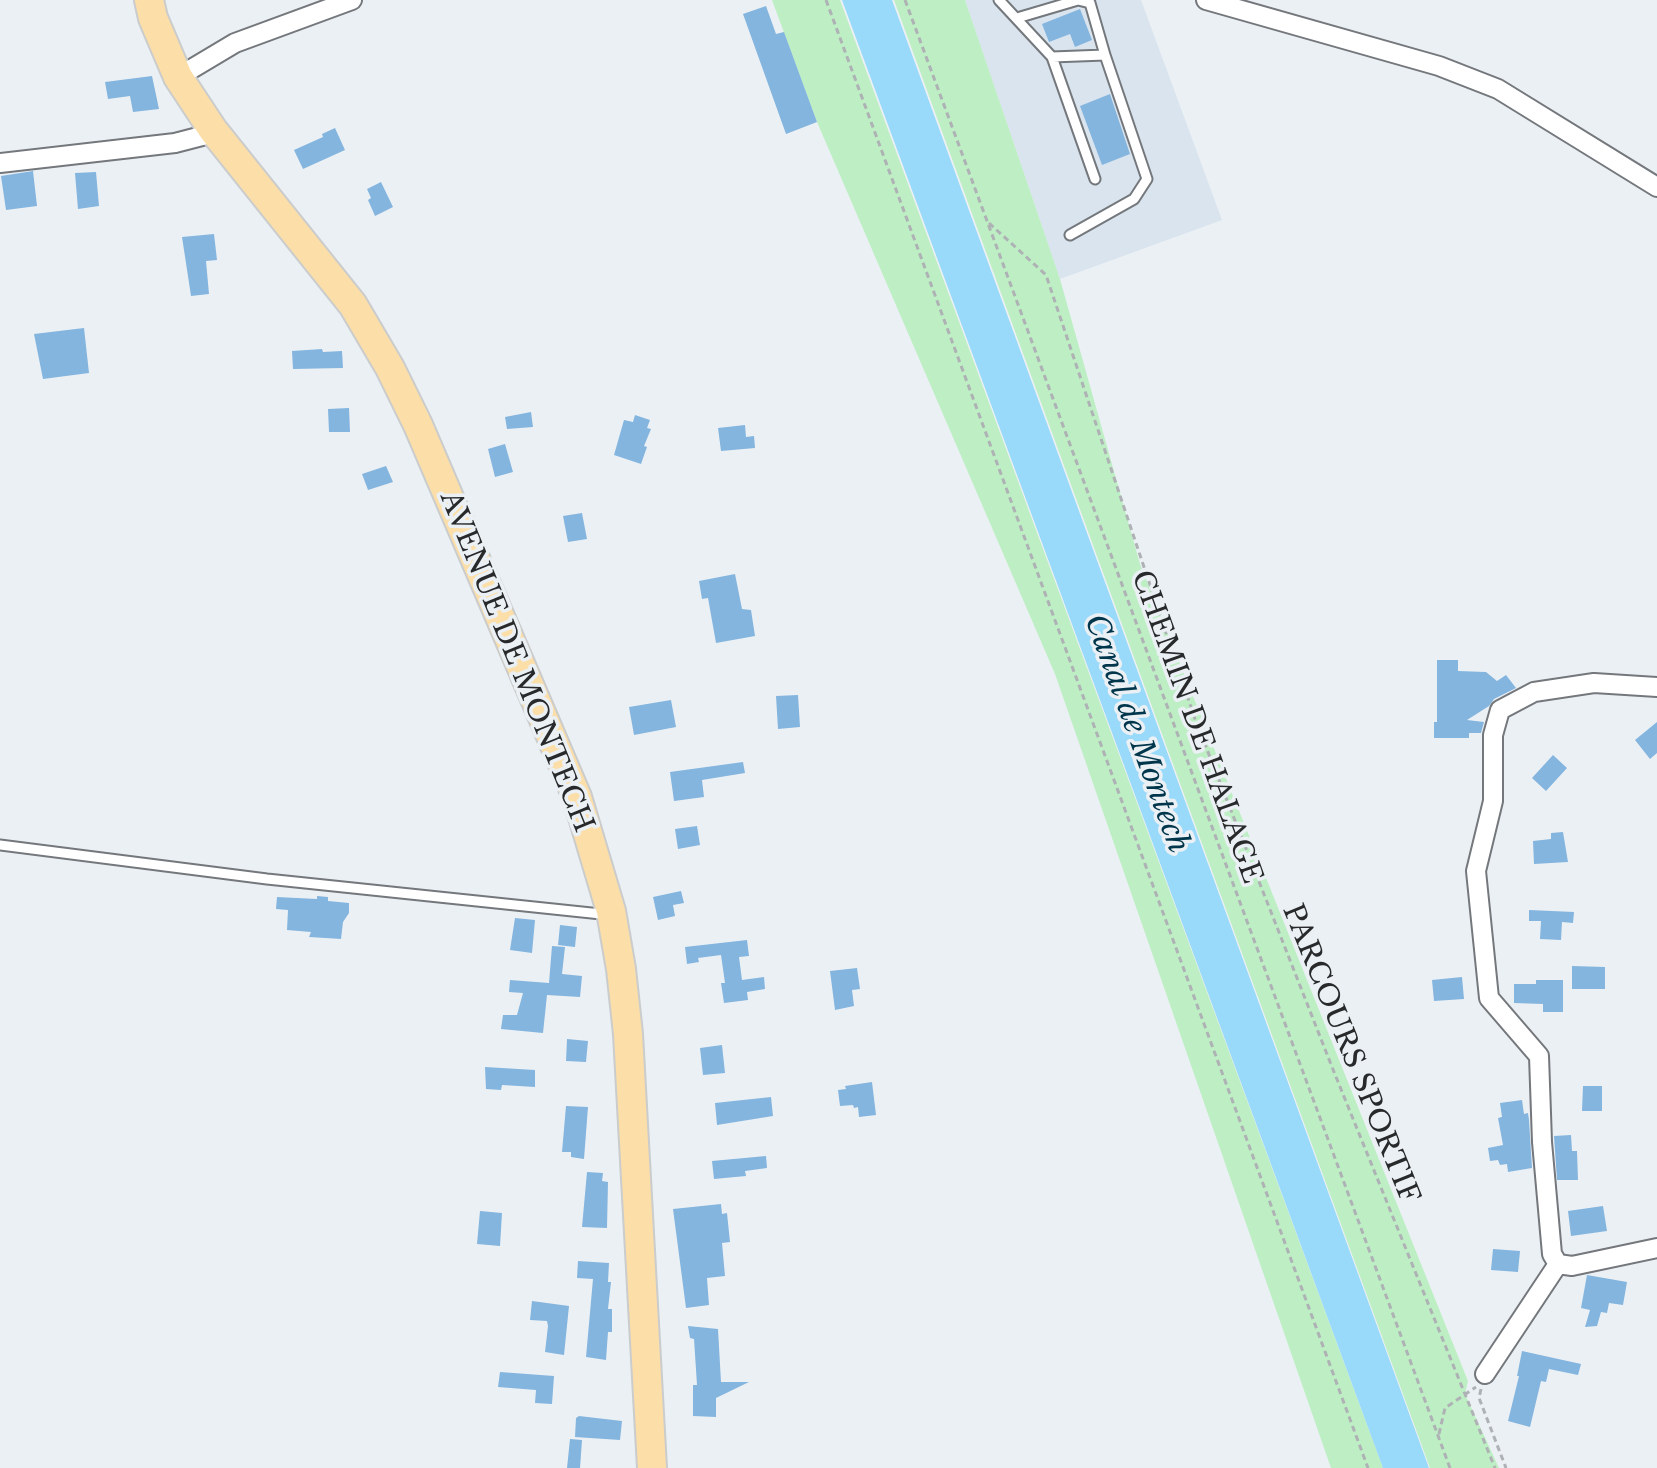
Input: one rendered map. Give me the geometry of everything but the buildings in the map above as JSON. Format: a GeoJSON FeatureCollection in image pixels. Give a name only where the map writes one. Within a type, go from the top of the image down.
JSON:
{"type":"FeatureCollection","features":[{"type":"Feature","properties":{"kind":"main road","name":"AVENUE DE MONTECH"},"geometry":{"type":"LineString","coordinates":[[149,0],[153,18],[178,77],[213,130],[353,305],[390,368],[424,439],[577,797],[611,911],[628,1034],[652,1468]]}},
{"type":"Feature","properties":{"kind":"street"},"geometry":{"type":"LineString","coordinates":[[178,77],[235,43],[352,0]]}},
{"type":"Feature","properties":{"kind":"street"},"geometry":{"type":"LineString","coordinates":[[1206,0],[1439,66],[1498,89],[1657,187]]}},
{"type":"Feature","properties":{"kind":"street"},"geometry":{"type":"LineString","coordinates":[[0,163],[175,143],[213,130]]}},
{"type":"Feature","properties":{"kind":"street"},"geometry":{"type":"LineString","coordinates":[[1558,1264],[1552,1254],[1542,1142],[1539,1056],[1489,998],[1476,871],[1493,801],[1493,735],[1500,710],[1534,692],[1594,683],[1657,687]]}},
{"type":"Feature","properties":{"kind":"street"},"geometry":{"type":"LineString","coordinates":[[1558,1264],[1572,1266],[1657,1248]]}},
{"type":"Feature","properties":{"kind":"street"},"geometry":{"type":"LineString","coordinates":[[1482,1379],[1558,1264]]}},
{"type":"Feature","properties":{"kind":"lane"},"geometry":{"type":"LineString","coordinates":[[999,0],[1052,57],[1095,179]]}},
{"type":"Feature","properties":{"kind":"lane"},"geometry":{"type":"LineString","coordinates":[[1017,18],[1078,0],[1090,3],[1147,179],[1134,199],[1070,235]]}},
{"type":"Feature","properties":{"kind":"lane"},"geometry":{"type":"LineString","coordinates":[[1052,57],[1105,55]]}},
{"type":"Feature","properties":{"kind":"lane"},"geometry":{"type":"LineString","coordinates":[[0,845],[267,879],[601,914],[611,911]]}},
{"type":"Feature","properties":{"kind":"path"},"geometry":{"type":"LineString","coordinates":[[826,0],[1368,1468]]}},
{"type":"Feature","properties":{"kind":"path","name":"CHEMIN DE HALAGE"},"geometry":{"type":"LineString","coordinates":[[905,0],[1450,1468]]}},
{"type":"Feature","properties":{"kind":"path","name":"PARCOURS SPORTIF"},"geometry":{"type":"LineString","coordinates":[[986,220],[1046,275],[1195,719],[1495,1468]]}},
{"type":"Feature","properties":{"kind":"path"},"geometry":{"type":"LineString","coordinates":[[1438,1438],[1445,1408],[1482,1379]]}},
{"type":"Feature","properties":{"kind":"path"},"geometry":{"type":"LineString","coordinates":[[1482,1379],[1479,1398],[1506,1468]]}},
{"type":"Feature","properties":{"kind":"shaded area"},"geometry":{"type":"Polygon","coordinates":[[[965,0],[1141,0],[1222,220],[1060,279],[965,0]]]}},
{"type":"Feature","properties":{"kind":"green space"},"geometry":{"type":"Polygon","coordinates":[[[772,0],[840,0],[1383,1468],[1331,1468],[1055,674],[817,122],[772,0]]]}},
{"type":"Feature","properties":{"kind":"green space"},"geometry":{"type":"Polygon","coordinates":[[[894,0],[965,0],[1060,279],[1140,564],[1468,1381],[1465,1394],[1499,1468],[1430,1468],[894,0]]]}},
{"type":"Feature","properties":{"kind":"water","name":"Canal de Montech"},"geometry":{"type":"Polygon","coordinates":[[[842,0],[892,0],[1429,1468],[1383,1468],[842,0]]]}}]}
